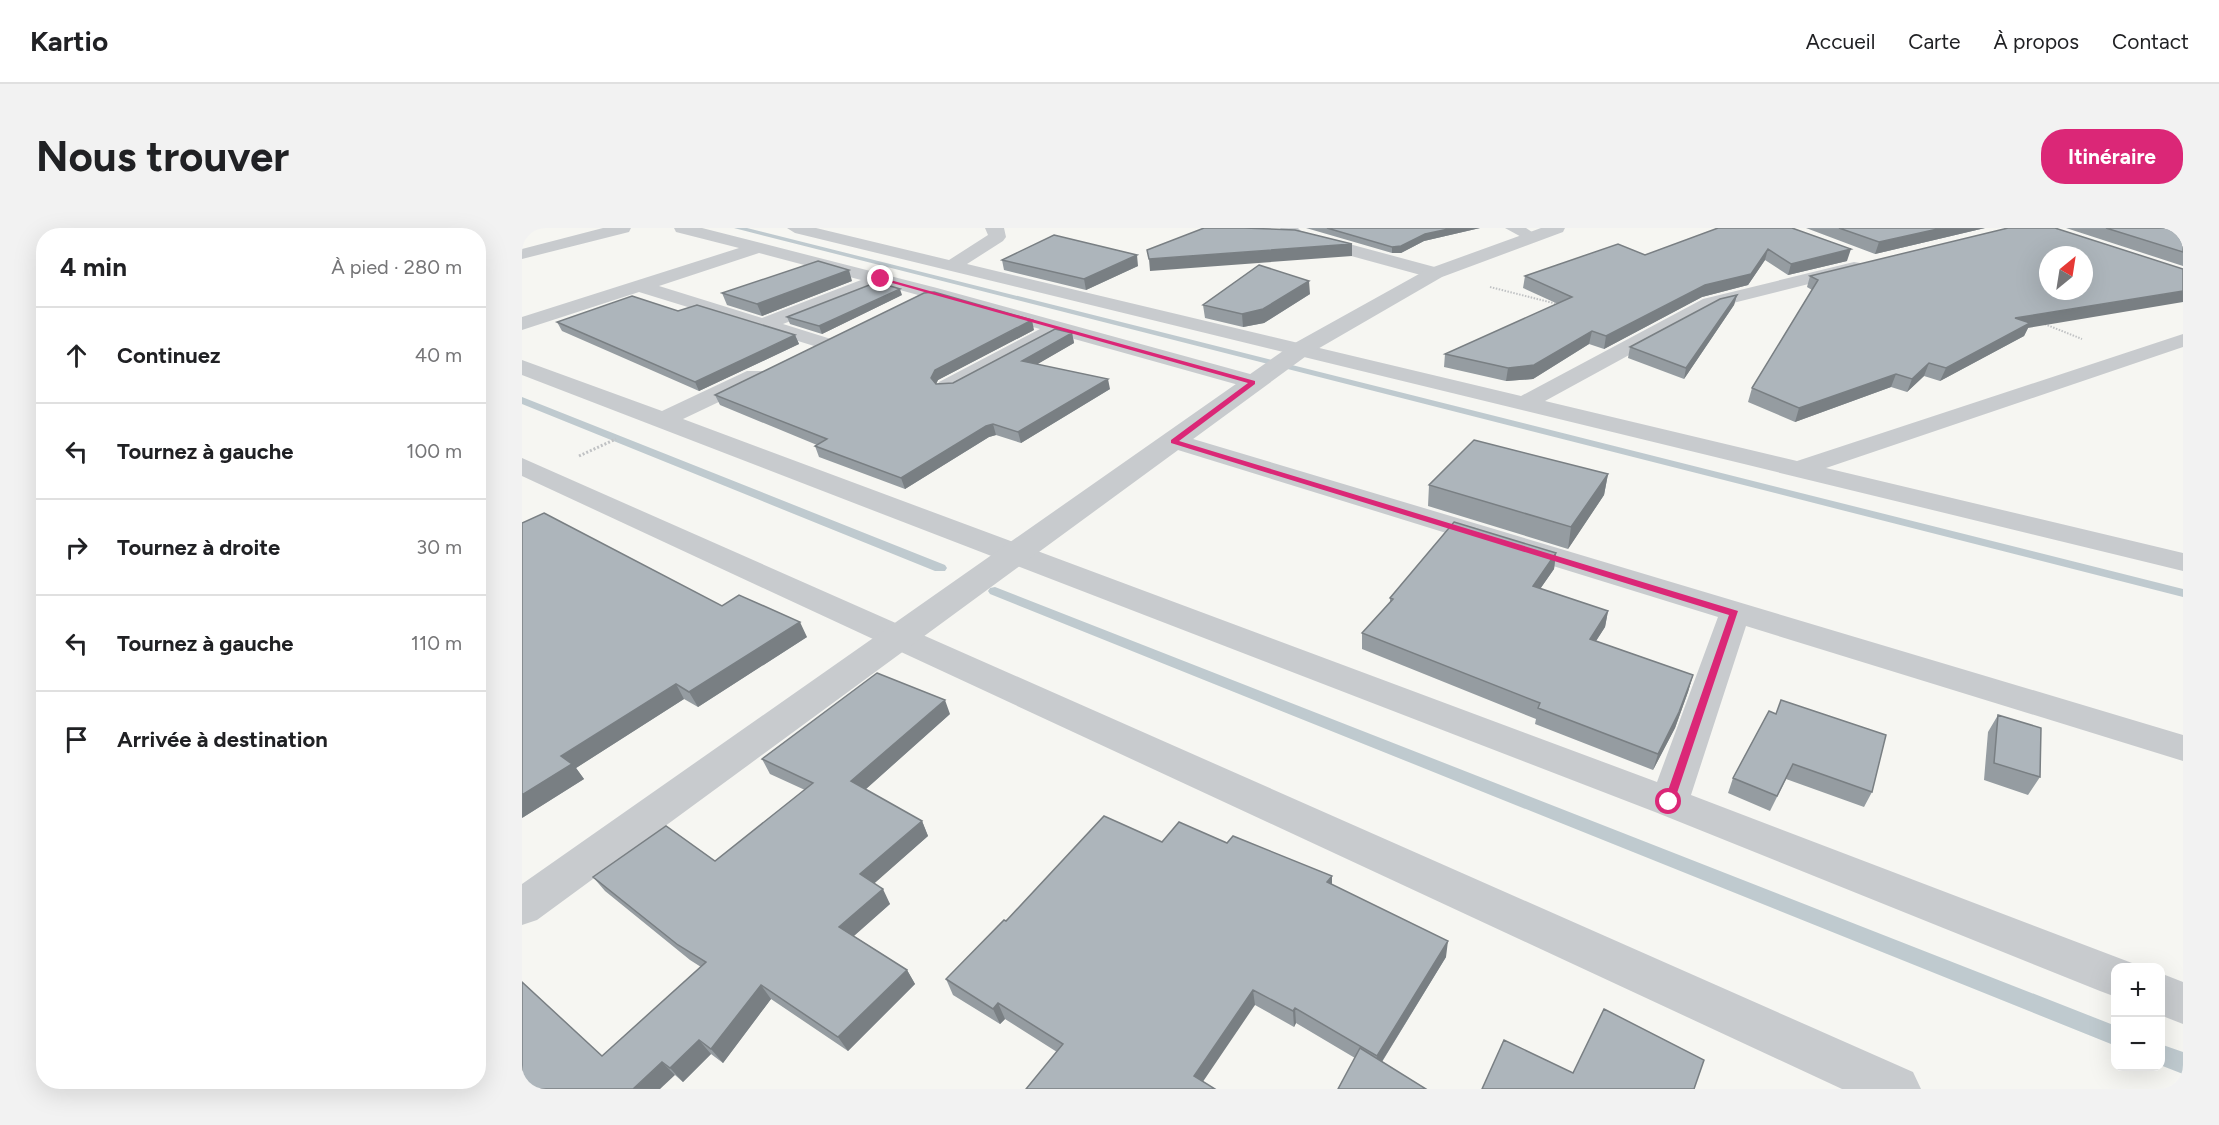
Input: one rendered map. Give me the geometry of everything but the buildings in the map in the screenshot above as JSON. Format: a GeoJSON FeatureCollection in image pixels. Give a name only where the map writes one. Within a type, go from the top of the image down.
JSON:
{"type":"FeatureCollection","features":[{"type":"Feature","properties":{"kind":"street"},"geometry":{"type":"LineString","coordinates":[[522,254],[623,228]]}},
{"type":"Feature","properties":{"kind":"street"},"geometry":{"type":"LineString","coordinates":[[682,228],[1059,327],[1278,365],[1525,403],[2183,562]]}},
{"type":"Feature","properties":{"kind":"street"},"geometry":{"type":"LineString","coordinates":[[795,228],[953,265],[1278,365]]}},
{"type":"Feature","properties":{"kind":"street"},"geometry":{"type":"LineString","coordinates":[[817,234],[842,228]]}},
{"type":"Feature","properties":{"kind":"street"},"geometry":{"type":"LineString","coordinates":[[953,265],[997,237],[997,230],[993,228]]}},
{"type":"Feature","properties":{"kind":"street"},"geometry":{"type":"LineString","coordinates":[[522,907],[1278,365],[1392,295],[1435,273],[1521,232],[1557,228]]}},
{"type":"Feature","properties":{"kind":"street"},"geometry":{"type":"LineString","coordinates":[[1286,233],[1435,273]]}},
{"type":"Feature","properties":{"kind":"street"},"geometry":{"type":"LineString","coordinates":[[522,324],[757,248]]}},
{"type":"Feature","properties":{"kind":"street"},"geometry":{"type":"LineString","coordinates":[[1525,403],[1710,303],[1738,294],[1874,262],[1843,251]]}},
{"type":"Feature","properties":{"kind":"street"},"geometry":{"type":"LineString","coordinates":[[764,324],[881,279]]}},
{"type":"Feature","properties":{"kind":"street"},"geometry":{"type":"LineString","coordinates":[[639,286],[824,343]]}},
{"type":"Feature","properties":{"kind":"street"},"geometry":{"type":"LineString","coordinates":[[898,307],[930,292]]}},
{"type":"Feature","properties":{"kind":"street"},"geometry":{"type":"LineString","coordinates":[[946,387],[1059,327]]}},
{"type":"Feature","properties":{"kind":"street"},"geometry":{"type":"LineString","coordinates":[[792,358],[845,333]]}},
{"type":"Feature","properties":{"kind":"street"},"geometry":{"type":"LineString","coordinates":[[1796,470],[2183,340]]}},
{"type":"Feature","properties":{"kind":"street"},"geometry":{"type":"LineString","coordinates":[[522,367],[665,419],[1669,802],[2111,975]]}},
{"type":"Feature","properties":{"kind":"street"},"geometry":{"type":"LineString","coordinates":[[665,419],[771,368]]}},
{"type":"Feature","properties":{"kind":"street"},"geometry":{"type":"LineString","coordinates":[[1174,441],[2183,748]]}},
{"type":"Feature","properties":{"kind":"street"},"geometry":{"type":"LineString","coordinates":[[522,466],[1896,1089]]}},
{"type":"Feature","properties":{"kind":"street"},"geometry":{"type":"LineString","coordinates":[[1669,802],[1735,613]]}},
{"type":"Feature","properties":{"kind":"street"},"geometry":{"type":"LineString","coordinates":[[2165,996],[2183,1003]]}},
{"type":"Feature","properties":{"kind":"path"},"geometry":{"type":"LineString","coordinates":[[1435,273],[1569,307]]}},
{"type":"Feature","properties":{"kind":"path"},"geometry":{"type":"LineString","coordinates":[[2039,322],[2128,357]]}},
{"type":"Feature","properties":{"kind":"waterway"},"geometry":{"type":"LineString","coordinates":[[738,228],[2183,593]]}},
{"type":"Feature","properties":{"kind":"waterway"},"geometry":{"type":"LineString","coordinates":[[522,400],[940,568]]}},
{"type":"Feature","properties":{"kind":"waterway"},"geometry":{"type":"LineString","coordinates":[[995,591],[2111,1034]]}},
{"type":"Feature","properties":{"kind":"waterway"},"geometry":{"type":"LineString","coordinates":[[2165,1056],[2183,1063]]}},
{"type":"Feature","properties":{"kind":"route"},"geometry":{"type":"LineString","coordinates":[[881,279],[1253,382],[1174,441],[1735,613],[1669,802]]}}]}
